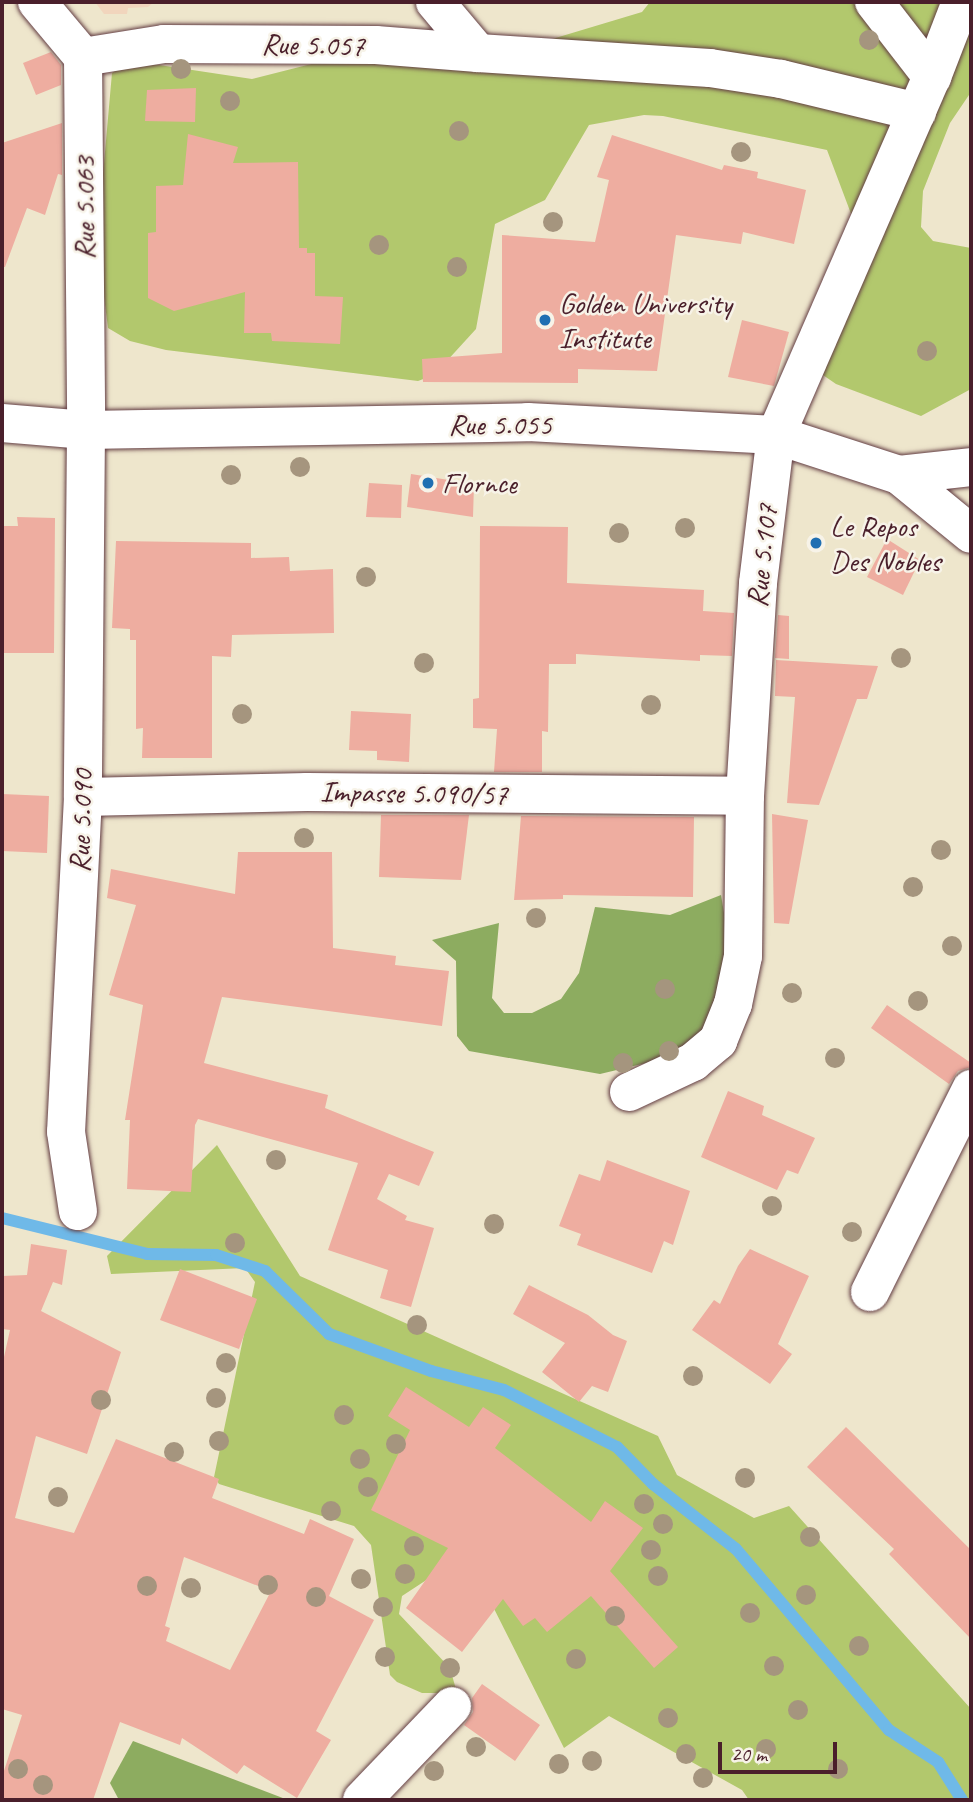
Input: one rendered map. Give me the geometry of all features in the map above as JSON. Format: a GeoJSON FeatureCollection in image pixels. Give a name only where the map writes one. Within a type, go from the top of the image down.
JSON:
{"type":"FeatureCollection","features":[{"type":"Feature","properties":{"kind":"street"},"geometry":{"type":"LineString","coordinates":[[37,2],[83,57]]}},
{"type":"Feature","properties":{"kind":"street"},"geometry":{"type":"LineString","coordinates":[[435,2],[478,52]]}},
{"type":"Feature","properties":{"kind":"street"},"geometry":{"type":"LineString","coordinates":[[874,2],[932,77]]}},
{"type":"Feature","properties":{"kind":"street","name":"Rue 5.107"},"geometry":{"type":"LineString","coordinates":[[629,1092],[693,1062],[718,1041],[733,1004],[743,956],[745,796],[758,583],[776,435],[932,77],[961,2]]}},
{"type":"Feature","properties":{"kind":"street","name":"Rue 5.057"},"geometry":{"type":"LineString","coordinates":[[83,57],[164,44],[376,45],[710,68],[781,79],[917,112]]}},
{"type":"Feature","properties":{"kind":"street","name":"Rue 5.063"},"geometry":{"type":"LineString","coordinates":[[83,57],[86,430]]}},
{"type":"Feature","properties":{"kind":"street","name":"Rue 5.055"},"geometry":{"type":"LineString","coordinates":[[2,423],[86,430],[528,422],[776,435],[900,475],[971,534]]}},
{"type":"Feature","properties":{"kind":"street","name":"Rue 5.090"},"geometry":{"type":"LineString","coordinates":[[78,1211],[66,1132],[83,797],[86,430]]}},
{"type":"Feature","properties":{"kind":"street"},"geometry":{"type":"LineString","coordinates":[[900,475],[971,467]]}},
{"type":"Feature","properties":{"kind":"street","name":"Impasse 5.090/57"},"geometry":{"type":"LineString","coordinates":[[83,797],[307,792],[745,796]]}},
{"type":"Feature","properties":{"kind":"street"},"geometry":{"type":"LineString","coordinates":[[870,1292],[971,1089]]}},
{"type":"Feature","properties":{"kind":"street"},"geometry":{"type":"LineString","coordinates":[[362,1800],[452,1706]]}},
{"type":"Feature","properties":{"kind":"shaded area"},"geometry":{"type":"Polygon","coordinates":[[[95,2],[154,2],[148,7],[128,8],[127,14],[104,14],[95,2]]]}},
{"type":"Feature","properties":{"kind":"green space"},"geometry":{"type":"Polygon","coordinates":[[[650,2],[971,2],[971,92],[950,123],[923,191],[921,227],[933,241],[971,248],[971,389],[921,416],[836,384],[820,373],[853,219],[827,150],[663,116],[644,115],[589,125],[545,200],[495,224],[476,329],[434,375],[418,381],[166,350],[130,341],[108,328],[97,242],[112,73],[126,60],[252,79],[327,60],[462,66],[642,12],[650,2]]]}},
{"type":"Feature","properties":{"kind":"green space"},"geometry":{"type":"Polygon","coordinates":[[[721,895],[732,961],[715,1027],[663,1059],[600,1074],[469,1051],[457,1036],[456,961],[432,940],[499,923],[492,998],[504,1013],[532,1013],[561,999],[579,973],[595,907],[670,915],[721,895]]]}},
{"type":"Feature","properties":{"kind":"green space"},"geometry":{"type":"Polygon","coordinates":[[[217,1145],[300,1276],[658,1436],[677,1475],[754,1518],[789,1506],[971,1709],[971,1800],[749,1800],[742,1790],[609,1716],[564,1748],[470,1561],[463,1556],[402,1596],[399,1614],[450,1668],[457,1693],[422,1693],[397,1682],[390,1675],[371,1545],[354,1526],[219,1484],[214,1477],[255,1282],[245,1268],[111,1274],[107,1256],[217,1145]]]}},
{"type":"Feature","properties":{"kind":"green space"},"geometry":{"type":"Polygon","coordinates":[[[133,1741],[288,1800],[119,1800],[110,1783],[133,1741]]]}},
{"type":"Feature","properties":{"kind":"building"},"geometry":{"type":"Polygon","coordinates":[[[51,52],[61,65],[61,85],[36,95],[23,63],[51,52]]]}},
{"type":"Feature","properties":{"kind":"building"},"geometry":{"type":"Polygon","coordinates":[[[196,88],[195,122],[145,121],[147,90],[196,88]]]}},
{"type":"Feature","properties":{"kind":"building"},"geometry":{"type":"Polygon","coordinates":[[[62,123],[62,175],[58,174],[45,215],[27,208],[5,267],[2,267],[2,143],[62,123]]]}},
{"type":"Feature","properties":{"kind":"building"},"geometry":{"type":"Polygon","coordinates":[[[188,134],[238,147],[233,163],[298,162],[299,248],[307,248],[307,253],[315,253],[315,296],[343,297],[340,344],[272,341],[271,333],[244,333],[245,292],[174,311],[148,298],[148,233],[156,232],[156,186],[183,185],[188,134]]]}},
{"type":"Feature","properties":{"kind":"building"},"geometry":{"type":"Polygon","coordinates":[[[612,135],[722,170],[724,165],[758,172],[757,178],[806,190],[794,244],[743,232],[741,244],[676,235],[657,371],[578,369],[578,383],[423,382],[422,359],[502,353],[502,235],[595,242],[609,180],[597,177],[612,135]]]}},
{"type":"Feature","properties":{"kind":"building"},"geometry":{"type":"Polygon","coordinates":[[[742,320],[789,332],[774,386],[728,377],[742,320]]]}},
{"type":"Feature","properties":{"kind":"building"},"geometry":{"type":"Polygon","coordinates":[[[411,474],[474,484],[473,517],[407,507],[411,474]]]}},
{"type":"Feature","properties":{"kind":"building"},"geometry":{"type":"Polygon","coordinates":[[[369,483],[402,485],[401,518],[366,517],[369,483]]]}},
{"type":"Feature","properties":{"kind":"building"},"geometry":{"type":"Polygon","coordinates":[[[17,517],[55,518],[54,653],[2,653],[2,526],[18,526],[17,517]]]}},
{"type":"Feature","properties":{"kind":"building"},"geometry":{"type":"Polygon","coordinates":[[[480,526],[568,527],[567,583],[704,590],[703,611],[734,613],[732,656],[700,655],[700,661],[576,654],[576,664],[549,664],[548,732],[542,731],[542,772],[494,772],[497,729],[473,728],[473,699],[479,698],[480,526]]]}},
{"type":"Feature","properties":{"kind":"building"},"geometry":{"type":"Polygon","coordinates":[[[887,539],[920,560],[903,595],[867,577],[887,539]]]}},
{"type":"Feature","properties":{"kind":"building"},"geometry":{"type":"Polygon","coordinates":[[[116,541],[251,543],[251,558],[289,557],[290,571],[333,569],[334,633],[232,635],[231,657],[212,656],[212,758],[142,758],[143,728],[136,729],[136,640],[130,640],[130,629],[112,628],[116,541]]]}},
{"type":"Feature","properties":{"kind":"building"},"geometry":{"type":"Polygon","coordinates":[[[778,615],[789,616],[789,659],[775,658],[778,615]]]}},
{"type":"Feature","properties":{"kind":"building"},"geometry":{"type":"Polygon","coordinates":[[[776,660],[878,666],[867,699],[857,699],[819,805],[787,803],[795,697],[775,696],[776,660]]]}},
{"type":"Feature","properties":{"kind":"building"},"geometry":{"type":"Polygon","coordinates":[[[351,711],[411,714],[409,762],[377,760],[377,751],[349,750],[351,711]]]}},
{"type":"Feature","properties":{"kind":"building"},"geometry":{"type":"Polygon","coordinates":[[[2,794],[49,796],[47,853],[2,851],[2,794]]]}},
{"type":"Feature","properties":{"kind":"building"},"geometry":{"type":"Polygon","coordinates":[[[772,814],[808,820],[789,924],[774,923],[772,814]]]}},
{"type":"Feature","properties":{"kind":"building"},"geometry":{"type":"Polygon","coordinates":[[[381,815],[469,815],[461,880],[379,877],[381,815]]]}},
{"type":"Feature","properties":{"kind":"building"},"geometry":{"type":"Polygon","coordinates":[[[521,816],[694,817],[693,897],[563,895],[563,899],[514,900],[521,816]]]}},
{"type":"Feature","properties":{"kind":"building"},"geometry":{"type":"Polygon","coordinates":[[[238,852],[332,852],[333,948],[396,956],[395,965],[449,971],[442,1026],[222,997],[204,1063],[328,1095],[325,1108],[434,1152],[419,1186],[389,1174],[377,1199],[407,1216],[405,1220],[434,1228],[411,1307],[380,1298],[388,1270],[328,1250],[358,1163],[198,1119],[195,1125],[191,1192],[127,1189],[130,1120],[125,1120],[143,1005],[109,995],[136,905],[107,898],[111,869],[235,894],[238,852]]]}},
{"type":"Feature","properties":{"kind":"building"},"geometry":{"type":"Polygon","coordinates":[[[887,1005],[971,1063],[971,1067],[958,1071],[949,1084],[871,1028],[887,1005]]]}},
{"type":"Feature","properties":{"kind":"building"},"geometry":{"type":"Polygon","coordinates":[[[728,1091],[764,1106],[762,1115],[815,1138],[798,1174],[787,1170],[777,1190],[701,1157],[728,1091]]]}},
{"type":"Feature","properties":{"kind":"building"},"geometry":{"type":"Polygon","coordinates":[[[607,1160],[690,1191],[673,1245],[664,1241],[652,1273],[577,1245],[581,1234],[559,1226],[579,1174],[600,1181],[607,1160]]]}},
{"type":"Feature","properties":{"kind":"building"},"geometry":{"type":"Polygon","coordinates":[[[31,1244],[67,1250],[62,1285],[53,1282],[41,1311],[121,1352],[87,1454],[36,1436],[15,1518],[74,1533],[116,1439],[219,1479],[212,1498],[304,1534],[310,1519],[354,1539],[329,1596],[374,1620],[316,1731],[331,1740],[297,1798],[244,1765],[237,1774],[182,1738],[180,1745],[120,1722],[93,1800],[2,1800],[2,1777],[22,1715],[2,1709],[2,1366],[10,1330],[2,1329],[2,1276],[27,1275],[31,1244]],[[184,1557],[165,1626],[170,1628],[166,1641],[230,1670],[271,1591],[184,1557]]]}},
{"type":"Feature","properties":{"kind":"building"},"geometry":{"type":"Polygon","coordinates":[[[750,1249],[809,1276],[778,1344],[792,1354],[770,1384],[692,1330],[714,1300],[720,1304],[738,1266],[750,1249]]]}},
{"type":"Feature","properties":{"kind":"building"},"geometry":{"type":"Polygon","coordinates":[[[180,1269],[257,1299],[239,1349],[160,1320],[180,1269]]]}},
{"type":"Feature","properties":{"kind":"building"},"geometry":{"type":"Polygon","coordinates":[[[529,1285],[588,1315],[613,1335],[627,1341],[608,1392],[592,1386],[579,1402],[542,1372],[565,1343],[513,1314],[529,1285]]]}},
{"type":"Feature","properties":{"kind":"building"},"geometry":{"type":"Polygon","coordinates":[[[406,1387],[469,1427],[483,1407],[511,1425],[495,1448],[591,1522],[605,1501],[643,1528],[610,1571],[678,1647],[654,1668],[591,1596],[547,1632],[535,1618],[523,1626],[503,1599],[462,1652],[406,1608],[448,1548],[371,1510],[410,1430],[388,1416],[406,1387]]]}},
{"type":"Feature","properties":{"kind":"building"},"geometry":{"type":"Polygon","coordinates":[[[846,1427],[971,1550],[971,1639],[889,1554],[894,1549],[807,1467],[846,1427]]]}},
{"type":"Feature","properties":{"kind":"building"},"geometry":{"type":"Polygon","coordinates":[[[482,1684],[540,1725],[515,1761],[464,1725],[473,1712],[472,1698],[482,1684]]]}},
{"type":"Feature","properties":{"kind":"waterway"},"geometry":{"type":"LineString","coordinates":[[2,1218],[147,1254],[216,1255],[265,1271],[329,1334],[431,1371],[504,1390],[617,1447],[653,1484],[736,1549],[889,1730],[938,1762],[962,1800]]}},
{"type":"Feature","properties":{"kind":"place","name":"Golden University Institute"},"geometry":{"type":"Point","coordinates":[545,320]}},
{"type":"Feature","properties":{"kind":"place","name":"Flornce"},"geometry":{"type":"Point","coordinates":[428,483]}},
{"type":"Feature","properties":{"kind":"place","name":"Le Repos Des Nobles"},"geometry":{"type":"Point","coordinates":[816,543]}}]}
